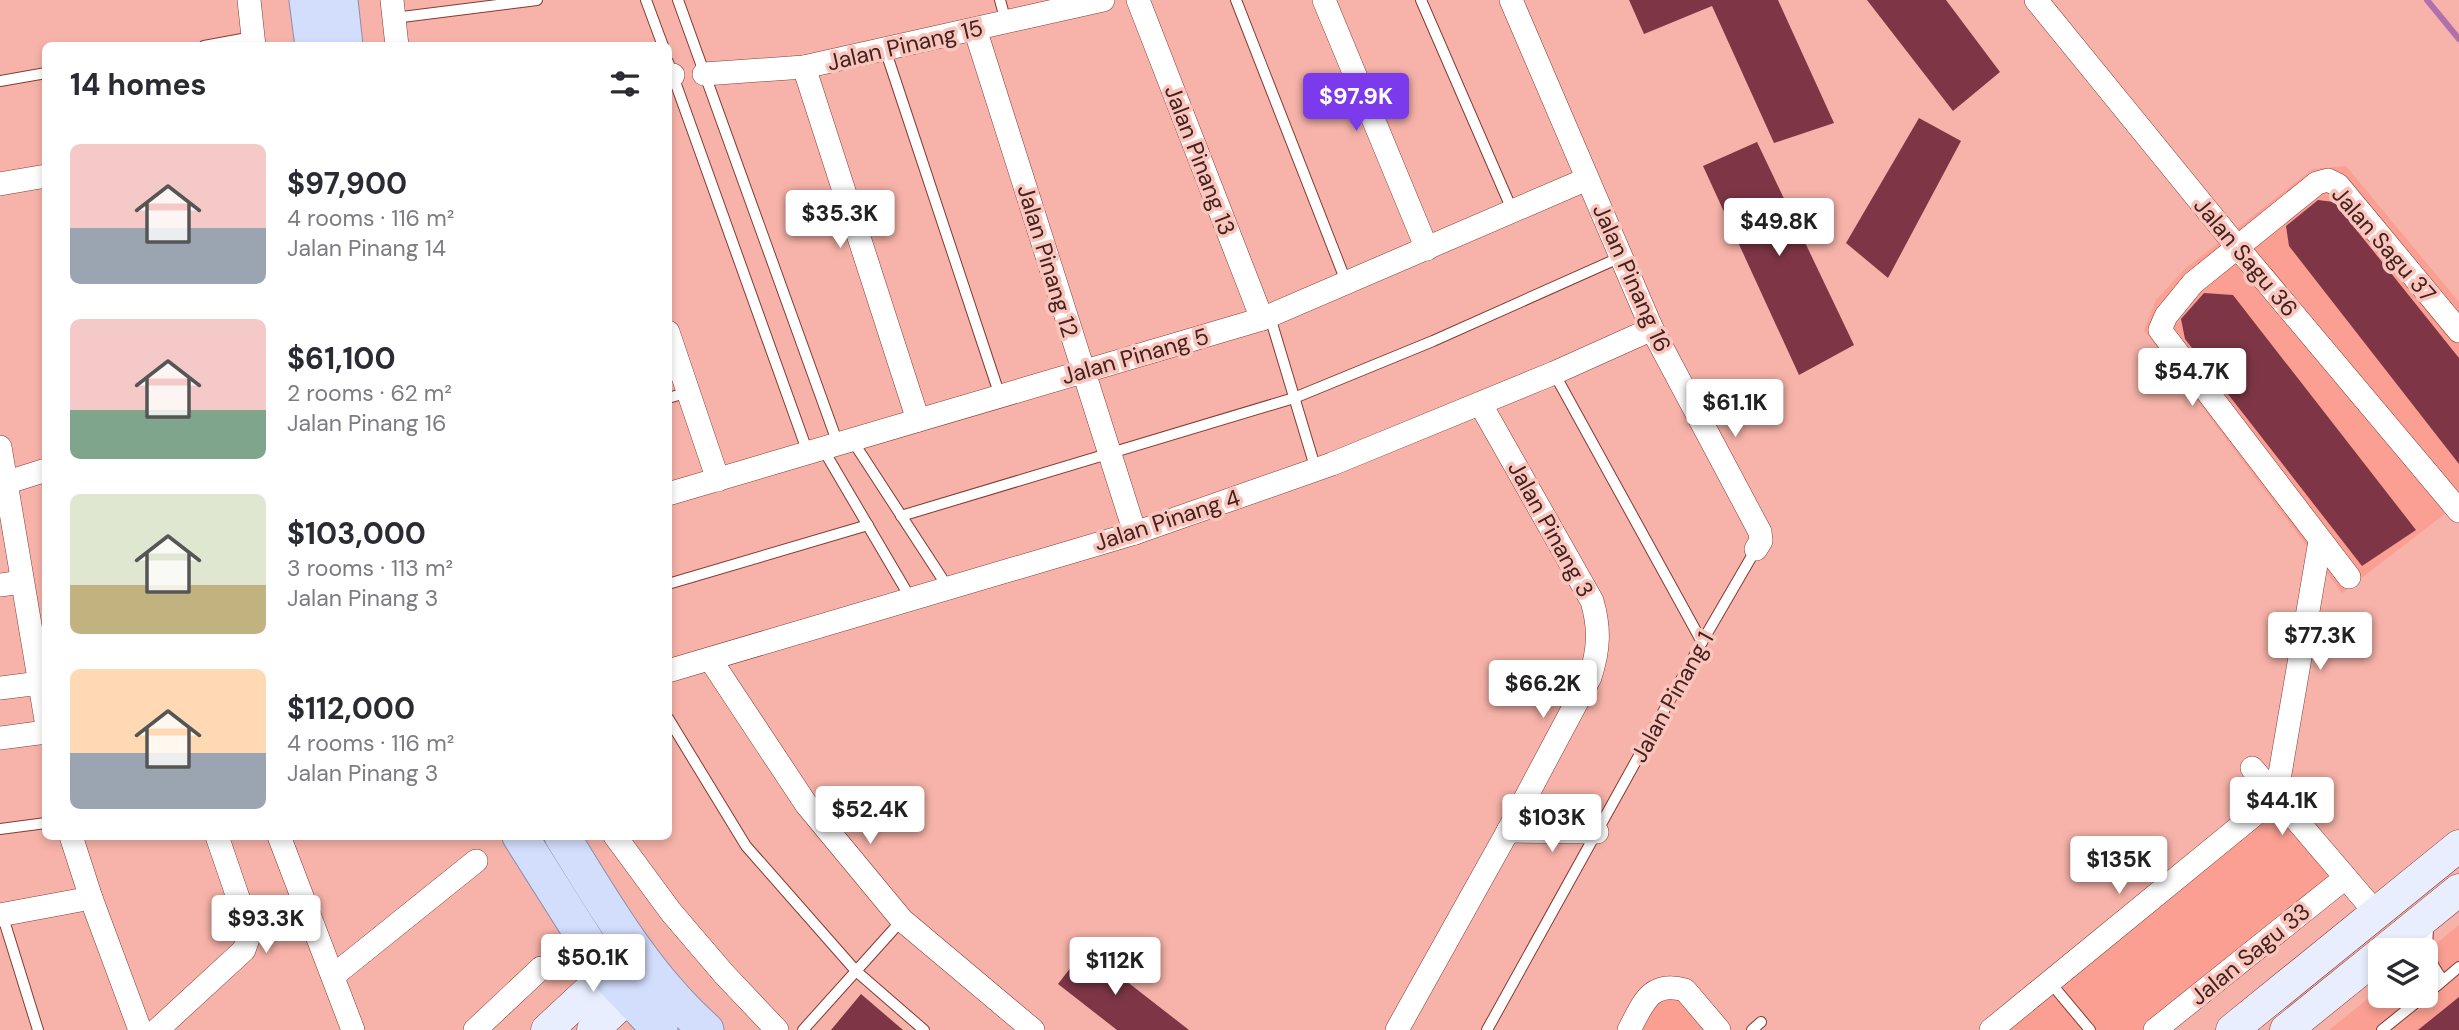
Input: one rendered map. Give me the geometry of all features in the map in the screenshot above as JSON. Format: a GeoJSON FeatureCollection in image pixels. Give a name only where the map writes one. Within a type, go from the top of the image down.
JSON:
{"type":"FeatureCollection","features":[{"type":"Feature","properties":{"kind":"main road"},"geometry":{"type":"LineString","coordinates":[[307,0],[312,42]]}},
{"type":"Feature","properties":{"kind":"main road"},"geometry":{"type":"LineString","coordinates":[[340,0],[345,42]]}},
{"type":"Feature","properties":{"kind":"main road"},"geometry":{"type":"LineString","coordinates":[[523,840],[617,985],[660,1030]]}},
{"type":"Feature","properties":{"kind":"main road"},"geometry":{"type":"LineString","coordinates":[[565,840],[643,961],[681,1007],[706,1030]]}},
{"type":"Feature","properties":{"kind":"main road"},"geometry":{"type":"LineString","coordinates":[[2232,1030],[2459,846]]}},
{"type":"Feature","properties":{"kind":"main road"},"geometry":{"type":"LineString","coordinates":[[2400,938],[2459,890]]}},
{"type":"Feature","properties":{"kind":"main road"},"geometry":{"type":"LineString","coordinates":[[547,1030],[617,985],[643,961]]}},
{"type":"Feature","properties":{"kind":"main road"},"geometry":{"type":"LineString","coordinates":[[2287,1030],[2367,979]]}},
{"type":"Feature","properties":{"kind":"main road"},"geometry":{"type":"LineString","coordinates":[[593,1030],[617,985]]}},
{"type":"Feature","properties":{"kind":"street"},"geometry":{"type":"LineString","coordinates":[[249,0],[254,41]]}},
{"type":"Feature","properties":{"kind":"street","name":"Jalan Pinang 15"},"geometry":{"type":"LineString","coordinates":[[704,74],[804,67],[975,29],[1003,11],[1103,0]]}},
{"type":"Feature","properties":{"kind":"street","name":"Jalan Pinang 13"},"geometry":{"type":"LineString","coordinates":[[1138,0],[1266,318]]}},
{"type":"Feature","properties":{"kind":"street"},"geometry":{"type":"LineString","coordinates":[[1324,0],[1427,250]]}},
{"type":"Feature","properties":{"kind":"street","name":"Jalan Pinang 16"},"geometry":{"type":"LineString","coordinates":[[1511,0],[1652,329],[1760,532],[1761,541],[1756,550]]}},
{"type":"Feature","properties":{"kind":"street","name":"Jalan Sagu 36"},"geometry":{"type":"LineString","coordinates":[[2036,0],[2238,248],[2459,512]]}},
{"type":"Feature","properties":{"kind":"street"},"geometry":{"type":"LineString","coordinates":[[393,9],[397,42]]}},
{"type":"Feature","properties":{"kind":"street","name":"Jalan Pinang 12"},"geometry":{"type":"LineString","coordinates":[[975,29],[1135,533]]}},
{"type":"Feature","properties":{"kind":"street"},"geometry":{"type":"LineString","coordinates":[[804,67],[918,420]]}},
{"type":"Feature","properties":{"kind":"street"},"geometry":{"type":"LineString","coordinates":[[0,184],[42,177]]}},
{"type":"Feature","properties":{"kind":"street","name":"Jalan Pinang 5"},"geometry":{"type":"LineString","coordinates":[[672,493],[1266,318],[1587,179]]}},
{"type":"Feature","properties":{"kind":"street","name":"Jalan Sagu 37"},"geometry":{"type":"LineString","coordinates":[[2238,248],[2317,183],[2333,181],[2459,331]]}},
{"type":"Feature","properties":{"kind":"street"},"geometry":{"type":"LineString","coordinates":[[2238,248],[2193,284],[2166,316],[2160,330],[2349,577]]}},
{"type":"Feature","properties":{"kind":"street","name":"Jalan Pinang 4"},"geometry":{"type":"LineString","coordinates":[[672,670],[1135,533],[1315,470],[1480,404],[1652,329]]}},
{"type":"Feature","properties":{"kind":"street"},"geometry":{"type":"LineString","coordinates":[[672,355],[679,395],[718,480]]}},
{"type":"Feature","properties":{"kind":"street","name":"Jalan Pinang 3"},"geometry":{"type":"LineString","coordinates":[[1397,1030],[1508,831],[1590,677],[1597,657],[1597,618],[1592,601],[1480,404]]}},
{"type":"Feature","properties":{"kind":"street"},"geometry":{"type":"LineString","coordinates":[[0,447],[11,583],[42,695]]}},
{"type":"Feature","properties":{"kind":"street"},"geometry":{"type":"LineString","coordinates":[[5,483],[42,471]]}},
{"type":"Feature","properties":{"kind":"street"},"geometry":{"type":"LineString","coordinates":[[1992,1030],[2276,797],[2320,541]]}},
{"type":"Feature","properties":{"kind":"street"},"geometry":{"type":"LineString","coordinates":[[710,659],[806,804],[902,920],[1033,1030]]}},
{"type":"Feature","properties":{"kind":"street"},"geometry":{"type":"LineString","coordinates":[[0,688],[40,682]]}},
{"type":"Feature","properties":{"kind":"street"},"geometry":{"type":"LineString","coordinates":[[0,738],[42,733]]}},
{"type":"Feature","properties":{"kind":"street"},"geometry":{"type":"LineString","coordinates":[[2252,768],[2376,913]]}},
{"type":"Feature","properties":{"kind":"street"},"geometry":{"type":"LineString","coordinates":[[1508,831],[1597,832]]}},
{"type":"Feature","properties":{"kind":"street"},"geometry":{"type":"LineString","coordinates":[[72,840],[140,1030]]}},
{"type":"Feature","properties":{"kind":"street"},"geometry":{"type":"LineString","coordinates":[[157,1030],[244,950],[248,936],[246,920],[218,840]]}},
{"type":"Feature","properties":{"kind":"street"},"geometry":{"type":"LineString","coordinates":[[281,840],[353,1030]]}},
{"type":"Feature","properties":{"kind":"street"},"geometry":{"type":"LineString","coordinates":[[618,840],[671,912],[777,1030]]}},
{"type":"Feature","properties":{"kind":"street"},"geometry":{"type":"LineString","coordinates":[[332,976],[476,861]]}},
{"type":"Feature","properties":{"kind":"street","name":"Jalan Sagu 33"},"geometry":{"type":"LineString","coordinates":[[2155,1030],[2345,878]]}},
{"type":"Feature","properties":{"kind":"street"},"geometry":{"type":"LineString","coordinates":[[1,914],[91,898]]}},
{"type":"Feature","properties":{"kind":"street"},"geometry":{"type":"LineString","coordinates":[[475,1030],[541,968]]}},
{"type":"Feature","properties":{"kind":"street"},"geometry":{"type":"LineString","coordinates":[[1629,1030],[1648,996],[1666,987],[1685,990],[1719,1030]]}},
{"type":"Feature","properties":{"kind":"lane"},"geometry":{"type":"LineString","coordinates":[[393,9],[537,0]]}},
{"type":"Feature","properties":{"kind":"lane"},"geometry":{"type":"LineString","coordinates":[[646,0],[662,42]]}},
{"type":"Feature","properties":{"kind":"lane"},"geometry":{"type":"LineString","coordinates":[[678,0],[830,446],[901,516],[949,589]]}},
{"type":"Feature","properties":{"kind":"lane"},"geometry":{"type":"LineString","coordinates":[[1236,0],[1347,284]]}},
{"type":"Feature","properties":{"kind":"lane"},"geometry":{"type":"LineString","coordinates":[[1421,0],[1513,212]]}},
{"type":"Feature","properties":{"kind":"lane"},"geometry":{"type":"LineString","coordinates":[[885,49],[1000,396]]}},
{"type":"Feature","properties":{"kind":"lane"},"geometry":{"type":"LineString","coordinates":[[0,81],[42,74]]}},
{"type":"Feature","properties":{"kind":"lane"},"geometry":{"type":"LineString","coordinates":[[672,76],[830,446],[868,525],[911,599]]}},
{"type":"Feature","properties":{"kind":"lane"},"geometry":{"type":"LineString","coordinates":[[901,516],[1294,398],[1433,341],[1621,257]]}},
{"type":"Feature","properties":{"kind":"lane"},"geometry":{"type":"LineString","coordinates":[[1266,318],[1294,398],[1315,470]]}},
{"type":"Feature","properties":{"kind":"lane"},"geometry":{"type":"LineString","coordinates":[[1554,373],[1702,642]]}},
{"type":"Feature","properties":{"kind":"lane"},"geometry":{"type":"LineString","coordinates":[[672,583],[868,525]]}},
{"type":"Feature","properties":{"kind":"lane","name":"Jalan Pinang 1"},"geometry":{"type":"LineString","coordinates":[[1488,1030],[1702,642],[1756,550]]}},
{"type":"Feature","properties":{"kind":"lane"},"geometry":{"type":"LineString","coordinates":[[672,725],[746,846],[856,971],[924,1030]]}},
{"type":"Feature","properties":{"kind":"lane"},"geometry":{"type":"LineString","coordinates":[[0,829],[42,824]]}},
{"type":"Feature","properties":{"kind":"lane"},"geometry":{"type":"LineString","coordinates":[[1,914],[37,1030]]}},
{"type":"Feature","properties":{"kind":"lane"},"geometry":{"type":"LineString","coordinates":[[2430,914],[2426,942],[2428,957],[2443,980]]}},
{"type":"Feature","properties":{"kind":"lane"},"geometry":{"type":"LineString","coordinates":[[803,1030],[902,920]]}},
{"type":"Feature","properties":{"kind":"lane"},"geometry":{"type":"LineString","coordinates":[[2438,984],[2459,967]]}},
{"type":"Feature","properties":{"kind":"lane"},"geometry":{"type":"LineString","coordinates":[[2049,981],[2090,1030]]}},
{"type":"Feature","properties":{"kind":"lane"},"geometry":{"type":"LineString","coordinates":[[2382,1030],[2409,1008]]}},
{"type":"Feature","properties":{"kind":"shaded area"},"geometry":{"type":"Polygon","coordinates":[[[2346,166],[2459,302],[2459,503],[2342,593],[2144,330],[2156,300],[2185,269],[2313,169],[2346,166]]]}},
{"type":"Feature","properties":{"kind":"shaded area"},"geometry":{"type":"Polygon","coordinates":[[[2277,786],[2355,879],[2168,1030],[1981,1030],[2277,786]]]}},
{"type":"Feature","properties":{"kind":"shaded area"},"geometry":{"type":"Polygon","coordinates":[[[2459,925],[2459,1030],[2329,1030],[2368,999],[2368,1008],[2438,1008],[2438,942],[2459,925]]]}},
{"type":"Feature","properties":{"kind":"shaded area"},"geometry":{"type":"Polygon","coordinates":[[[1657,981],[1727,1030],[1621,1030],[1657,981]]]}},
{"type":"Feature","properties":{"kind":"building"},"geometry":{"type":"Polygon","coordinates":[[[1629,0],[1778,0],[1834,123],[1774,143],[1712,6],[1644,34],[1629,0]]]}},
{"type":"Feature","properties":{"kind":"building"},"geometry":{"type":"Polygon","coordinates":[[[1867,0],[1946,0],[2000,72],[1953,111],[1867,0]]]}},
{"type":"Feature","properties":{"kind":"building"},"geometry":{"type":"Polygon","coordinates":[[[1919,118],[1961,141],[1888,278],[1846,243],[1919,118]]]}},
{"type":"Feature","properties":{"kind":"building"},"geometry":{"type":"Polygon","coordinates":[[[1757,142],[1854,345],[1799,375],[1703,166],[1757,142]]]}},
{"type":"Feature","properties":{"kind":"building"},"geometry":{"type":"Polygon","coordinates":[[[2318,200],[2334,202],[2459,358],[2459,464],[2289,246],[2286,226],[2318,200]]]}},
{"type":"Feature","properties":{"kind":"building"},"geometry":{"type":"Polygon","coordinates":[[[2204,293],[2233,295],[2416,530],[2362,566],[2185,339],[2181,319],[2204,293]]]}},
{"type":"Feature","properties":{"kind":"building"},"geometry":{"type":"Polygon","coordinates":[[[1085,949],[1189,1030],[1117,1030],[1058,984],[1085,949]]]}},
{"type":"Feature","properties":{"kind":"building"},"geometry":{"type":"Polygon","coordinates":[[[861,994],[903,1030],[831,1030],[861,994]]]}},
{"type":"Feature","properties":{"kind":"building"},"geometry":{"type":"Polygon","coordinates":[[[2459,997],[2459,1030],[2418,1030],[2459,997]]]}},
{"type":"Feature","properties":{"kind":"waterway"},"geometry":{"type":"LineString","coordinates":[[2427,0],[2459,39]]}}]}
